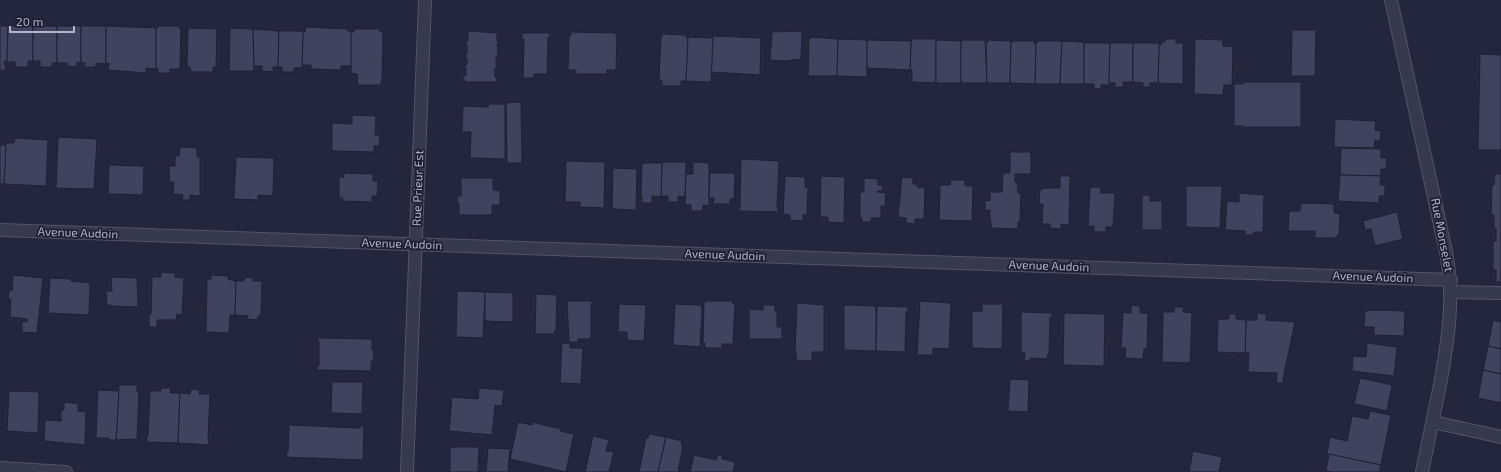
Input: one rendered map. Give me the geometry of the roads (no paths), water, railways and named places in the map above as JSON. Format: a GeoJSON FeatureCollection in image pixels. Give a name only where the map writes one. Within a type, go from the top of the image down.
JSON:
{"type":"FeatureCollection","features":[{"type":"Feature","properties":{"kind":"street","name":"Rue Prieur Est"},"geometry":{"type":"LineString","coordinates":[[407,472],[425,0]]}},
{"type":"Feature","properties":{"kind":"street","name":"Rue Monselet"},"geometry":{"type":"LineString","coordinates":[[1391,0],[1445,246],[1450,286],[1451,309],[1448,340],[1422,472]]}},
{"type":"Feature","properties":{"kind":"street","name":"Avenue Audoin"},"geometry":{"type":"LineString","coordinates":[[0,230],[1450,286],[1501,293]]}},
{"type":"Feature","properties":{"kind":"street"},"geometry":{"type":"LineString","coordinates":[[1433,422],[1501,437]]}},
{"type":"Feature","properties":{"kind":"street"},"geometry":{"type":"LineString","coordinates":[[0,468],[66,472]]}}]}
